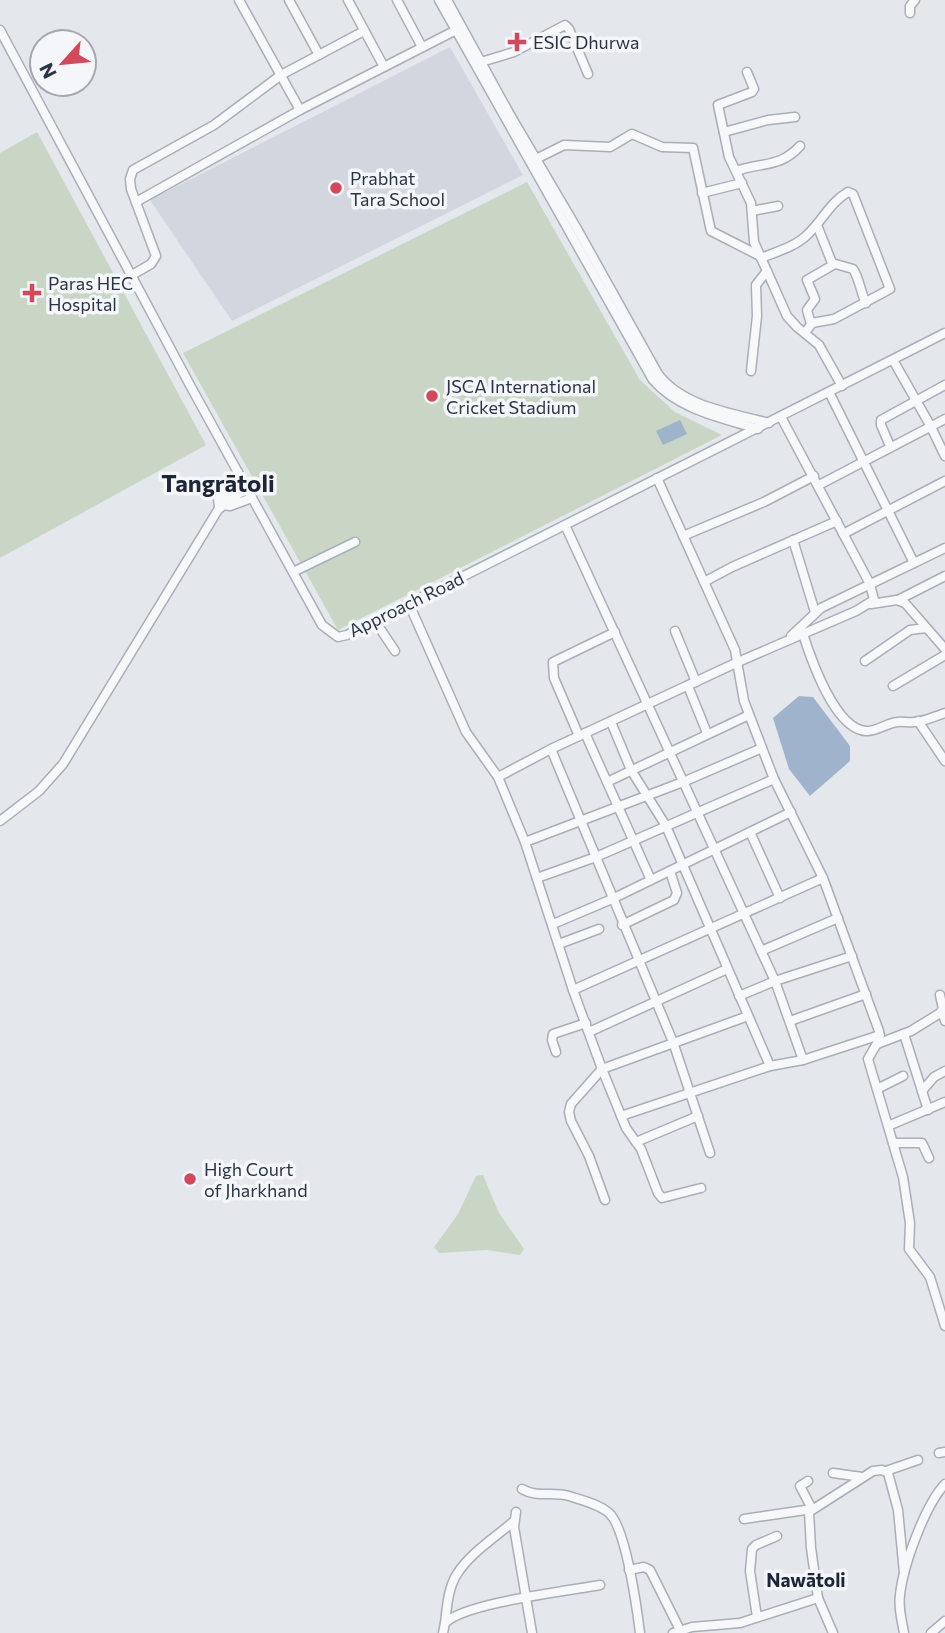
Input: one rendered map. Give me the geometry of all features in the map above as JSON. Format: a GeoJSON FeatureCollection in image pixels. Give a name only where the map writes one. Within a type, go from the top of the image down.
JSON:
{"type":"FeatureCollection","features":[{"type":"Feature","properties":{"kind":"street"},"geometry":{"type":"LineString","coordinates":[[239,0],[300,110]]}},
{"type":"Feature","properties":{"kind":"street"},"geometry":{"type":"LineString","coordinates":[[289,0],[319,55]]}},
{"type":"Feature","properties":{"kind":"street"},"geometry":{"type":"LineString","coordinates":[[348,0],[384,67]]}},
{"type":"Feature","properties":{"kind":"street"},"geometry":{"type":"LineString","coordinates":[[397,0],[422,47]]}},
{"type":"Feature","properties":{"kind":"street"},"geometry":{"type":"LineString","coordinates":[[439,0],[481,62],[663,380],[699,403],[770,423]]}},
{"type":"Feature","properties":{"kind":"street"},"geometry":{"type":"LineString","coordinates":[[447,0],[458,29],[653,380],[665,391],[691,406],[758,429]]}},
{"type":"Feature","properties":{"kind":"street"},"geometry":{"type":"LineString","coordinates":[[910,13],[910,6],[915,0]]}},
{"type":"Feature","properties":{"kind":"street"},"geometry":{"type":"LineString","coordinates":[[481,62],[514,52],[565,25],[589,74]]}},
{"type":"Feature","properties":{"kind":"street"},"geometry":{"type":"LineString","coordinates":[[136,202],[300,110],[458,29]]}},
{"type":"Feature","properties":{"kind":"street","name":"Approach Road"},"geometry":{"type":"LineString","coordinates":[[0,30],[293,572],[323,625],[338,637],[376,621],[945,333]]}},
{"type":"Feature","properties":{"kind":"street"},"geometry":{"type":"LineString","coordinates":[[132,275],[151,264],[156,256],[130,183],[133,170],[214,125],[281,75],[364,31]]}},
{"type":"Feature","properties":{"kind":"street"},"geometry":{"type":"LineString","coordinates":[[747,72],[753,91],[719,104],[727,151],[750,199],[752,237],[788,316],[822,348],[842,386]]}},
{"type":"Feature","properties":{"kind":"street"},"geometry":{"type":"LineString","coordinates":[[724,132],[768,120],[795,117]]}},
{"type":"Feature","properties":{"kind":"street"},"geometry":{"type":"LineString","coordinates":[[536,159],[564,145],[607,148],[634,134],[662,147],[694,149],[712,233],[761,257],[799,242],[817,225],[835,200],[852,193],[890,286],[889,290],[832,320],[811,324],[805,334]]}},
{"type":"Feature","properties":{"kind":"street"},"geometry":{"type":"LineString","coordinates":[[736,171],[752,165],[783,161],[800,146]]}},
{"type":"Feature","properties":{"kind":"street"},"geometry":{"type":"LineString","coordinates":[[702,193],[742,183]]}},
{"type":"Feature","properties":{"kind":"street"},"geometry":{"type":"LineString","coordinates":[[751,211],[778,206]]}},
{"type":"Feature","properties":{"kind":"street"},"geometry":{"type":"LineString","coordinates":[[817,225],[833,265]]}},
{"type":"Feature","properties":{"kind":"street"},"geometry":{"type":"LineString","coordinates":[[811,324],[807,310],[815,299],[807,280],[833,265],[853,269],[866,303]]}},
{"type":"Feature","properties":{"kind":"street"},"geometry":{"type":"LineString","coordinates":[[751,371],[757,316],[756,285],[767,271]]}},
{"type":"Feature","properties":{"kind":"street"},"geometry":{"type":"LineString","coordinates":[[893,360],[945,456]]}},
{"type":"Feature","properties":{"kind":"street"},"geometry":{"type":"LineString","coordinates":[[890,446],[881,420],[945,385]]}},
{"type":"Feature","properties":{"kind":"street"},"geometry":{"type":"LineString","coordinates":[[829,392],[914,563]]}},
{"type":"Feature","properties":{"kind":"street"},"geometry":{"type":"LineString","coordinates":[[781,417],[870,584],[874,595],[871,604]]}},
{"type":"Feature","properties":{"kind":"street"},"geometry":{"type":"LineString","coordinates":[[684,536],[863,462],[945,419]]}},
{"type":"Feature","properties":{"kind":"street"},"geometry":{"type":"LineString","coordinates":[[220,508],[218,498],[237,469]]}},
{"type":"Feature","properties":{"kind":"street"},"geometry":{"type":"LineString","coordinates":[[657,478],[735,650],[749,715],[774,779],[823,878],[866,994],[878,1040],[868,1059],[903,1177],[910,1223],[909,1249],[930,1277],[945,1326]]}},
{"type":"Feature","properties":{"kind":"street"},"geometry":{"type":"LineString","coordinates":[[843,534],[945,481]]}},
{"type":"Feature","properties":{"kind":"street"},"geometry":{"type":"LineString","coordinates":[[0,821],[39,791],[63,764],[220,508],[247,488]]}},
{"type":"Feature","properties":{"kind":"street"},"geometry":{"type":"LineString","coordinates":[[220,508],[252,498]]}},
{"type":"Feature","properties":{"kind":"street"},"geometry":{"type":"LineString","coordinates":[[704,582],[837,521]]}},
{"type":"Feature","properties":{"kind":"street"},"geometry":{"type":"LineString","coordinates":[[565,525],[775,981],[803,1060]]}},
{"type":"Feature","properties":{"kind":"street"},"geometry":{"type":"LineString","coordinates":[[793,540],[815,612]]}},
{"type":"Feature","properties":{"kind":"street"},"geometry":{"type":"LineString","coordinates":[[293,572],[355,542]]}},
{"type":"Feature","properties":{"kind":"street"},"geometry":{"type":"LineString","coordinates":[[787,641],[815,612],[945,548]]}},
{"type":"Feature","properties":{"kind":"street"},"geometry":{"type":"LineString","coordinates":[[498,777],[551,749],[738,662],[871,604],[897,600],[945,576]]}},
{"type":"Feature","properties":{"kind":"street"},"geometry":{"type":"LineString","coordinates":[[897,600],[905,603],[945,649]]}},
{"type":"Feature","properties":{"kind":"street"},"geometry":{"type":"LineString","coordinates":[[409,604],[466,733],[498,777],[525,842],[602,1069],[621,1116],[660,1196],[666,1198],[701,1188]]}},
{"type":"Feature","properties":{"kind":"street"},"geometry":{"type":"LineString","coordinates":[[376,621],[395,651]]}},
{"type":"Feature","properties":{"kind":"street"},"geometry":{"type":"LineString","coordinates":[[865,661],[911,630],[926,628]]}},
{"type":"Feature","properties":{"kind":"street"},"geometry":{"type":"LineString","coordinates":[[675,631],[707,733]]}},
{"type":"Feature","properties":{"kind":"street"},"geometry":{"type":"LineString","coordinates":[[615,632],[552,662],[554,678],[620,807],[651,880]]}},
{"type":"Feature","properties":{"kind":"street"},"geometry":{"type":"LineString","coordinates":[[803,634],[816,671],[831,701],[843,717],[856,727],[870,731],[899,721],[918,722],[945,713]]}},
{"type":"Feature","properties":{"kind":"street"},"geometry":{"type":"LineString","coordinates":[[893,686],[945,655]]}},
{"type":"Feature","properties":{"kind":"street"},"geometry":{"type":"LineString","coordinates":[[607,782],[749,715]]}},
{"type":"Feature","properties":{"kind":"street"},"geometry":{"type":"LineString","coordinates":[[611,722],[631,770],[666,826],[771,1066]]}},
{"type":"Feature","properties":{"kind":"street"},"geometry":{"type":"LineString","coordinates":[[918,722],[945,761]]}},
{"type":"Feature","properties":{"kind":"street"},"geometry":{"type":"LineString","coordinates":[[525,842],[646,797],[762,748]]}},
{"type":"Feature","properties":{"kind":"street"},"geometry":{"type":"LineString","coordinates":[[551,749],[622,925],[673,1042],[710,1153]]}},
{"type":"Feature","properties":{"kind":"street"},"geometry":{"type":"LineString","coordinates":[[537,878],[596,857],[774,779]]}},
{"type":"Feature","properties":{"kind":"street"},"geometry":{"type":"LineString","coordinates":[[553,924],[612,899],[791,812]]}},
{"type":"Feature","properties":{"kind":"street"},"geometry":{"type":"LineString","coordinates":[[750,832],[780,898]]}},
{"type":"Feature","properties":{"kind":"street"},"geometry":{"type":"LineString","coordinates":[[622,925],[674,900],[677,893],[670,871]]}},
{"type":"Feature","properties":{"kind":"street"},"geometry":{"type":"LineString","coordinates":[[573,990],[823,878]]}},
{"type":"Feature","properties":{"kind":"street"},"geometry":{"type":"LineString","coordinates":[[761,951],[838,918]]}},
{"type":"Feature","properties":{"kind":"street"},"geometry":{"type":"LineString","coordinates":[[559,944],[599,929]]}},
{"type":"Feature","properties":{"kind":"street"},"geometry":{"type":"LineString","coordinates":[[739,996],[775,981],[852,956]]}},
{"type":"Feature","properties":{"kind":"street"},"geometry":{"type":"LineString","coordinates":[[589,1032],[727,969]]}},
{"type":"Feature","properties":{"kind":"street"},"geometry":{"type":"LineString","coordinates":[[790,1021],[866,994]]}},
{"type":"Feature","properties":{"kind":"street"},"geometry":{"type":"LineString","coordinates":[[940,995],[945,1021]]}},
{"type":"Feature","properties":{"kind":"street"},"geometry":{"type":"LineString","coordinates":[[621,1116],[771,1066],[904,1034],[942,1011]]}},
{"type":"Feature","properties":{"kind":"street"},"geometry":{"type":"LineString","coordinates":[[605,1200],[589,1156],[571,1121],[571,1104],[602,1069],[748,1016]]}},
{"type":"Feature","properties":{"kind":"street"},"geometry":{"type":"LineString","coordinates":[[556,1052],[553,1034],[586,1023]]}},
{"type":"Feature","properties":{"kind":"street"},"geometry":{"type":"LineString","coordinates":[[904,1034],[928,1111]]}},
{"type":"Feature","properties":{"kind":"street"},"geometry":{"type":"LineString","coordinates":[[922,1091],[934,1077],[945,1071]]}},
{"type":"Feature","properties":{"kind":"street"},"geometry":{"type":"LineString","coordinates":[[877,1090],[904,1076]]}},
{"type":"Feature","properties":{"kind":"street"},"geometry":{"type":"LineString","coordinates":[[888,1126],[945,1102]]}},
{"type":"Feature","properties":{"kind":"street"},"geometry":{"type":"LineString","coordinates":[[636,1142],[698,1116]]}},
{"type":"Feature","properties":{"kind":"street"},"geometry":{"type":"LineString","coordinates":[[893,1143],[922,1143],[929,1158]]}},
{"type":"Feature","properties":{"kind":"street"},"geometry":{"type":"LineString","coordinates":[[744,1519],[811,1509],[873,1471],[886,1471],[918,1460]]}},
{"type":"Feature","properties":{"kind":"street"},"geometry":{"type":"LineString","coordinates":[[886,1471],[898,1510],[904,1573]]}},
{"type":"Feature","properties":{"kind":"street"},"geometry":{"type":"LineString","coordinates":[[833,1473],[862,1477]]}},
{"type":"Feature","properties":{"kind":"street"},"geometry":{"type":"LineString","coordinates":[[808,1481],[800,1486],[811,1509],[808,1524],[818,1598],[833,1633]]}},
{"type":"Feature","properties":{"kind":"street"},"geometry":{"type":"LineString","coordinates":[[904,1633],[899,1603],[904,1573],[929,1508],[945,1483]]}},
{"type":"Feature","properties":{"kind":"street"},"geometry":{"type":"LineString","coordinates":[[522,1489],[534,1495],[563,1494],[611,1515],[629,1570],[640,1633]]}},
{"type":"Feature","properties":{"kind":"street"},"geometry":{"type":"LineString","coordinates":[[443,1633],[448,1601],[456,1575],[515,1517],[532,1633]]}},
{"type":"Feature","properties":{"kind":"street"},"geometry":{"type":"LineString","coordinates":[[757,1616],[750,1571],[752,1549],[777,1536]]}},
{"type":"Feature","properties":{"kind":"street"},"geometry":{"type":"LineString","coordinates":[[629,1570],[644,1567],[650,1570],[677,1631],[740,1623],[818,1598]]}},
{"type":"Feature","properties":{"kind":"street"},"geometry":{"type":"LineString","coordinates":[[445,1623],[462,1612],[527,1597],[600,1585]]}},
{"type":"Feature","properties":{"kind":"street"},"geometry":{"type":"LineString","coordinates":[[931,1633],[945,1621]]}},
{"type":"Feature","properties":{"kind":"street"},"geometry":{"type":"LineString","coordinates":[[740,1623],[743,1633]]}},
{"type":"Feature","properties":{"kind":"shaded area","name":"Prabhat Tara School"},"geometry":{"type":"Polygon","coordinates":[[[450,47],[523,175],[232,321],[150,200],[450,47]]]}},
{"type":"Feature","properties":{"kind":"green space"},"geometry":{"type":"Polygon","coordinates":[[[37,132],[206,445],[0,558],[0,153],[37,132]]]}},
{"type":"Feature","properties":{"kind":"green space","name":"JSCA International Cricket Stadium"},"geometry":{"type":"Polygon","coordinates":[[[527,182],[640,380],[675,412],[722,435],[338,630],[183,353],[527,182]]]}},
{"type":"Feature","properties":{"kind":"green space"},"geometry":{"type":"Polygon","coordinates":[[[483,1175],[499,1213],[524,1249],[520,1255],[487,1250],[439,1253],[434,1247],[458,1214],[476,1176],[483,1175]]]}},
{"type":"Feature","properties":{"kind":"water"},"geometry":{"type":"Polygon","coordinates":[[[680,420],[687,434],[663,445],[656,431],[680,420]]]}},
{"type":"Feature","properties":{"kind":"water"},"geometry":{"type":"Polygon","coordinates":[[[799,696],[813,697],[850,746],[850,761],[810,796],[789,769],[773,718],[799,696]]]}},
{"type":"Feature","properties":{"kind":"place","name":"ESIC Dhurwa"},"geometry":{"type":"Point","coordinates":[517,42]}},
{"type":"Feature","properties":{"kind":"place","name":"Prabhat Tara School"},"geometry":{"type":"Point","coordinates":[336,188]}},
{"type":"Feature","properties":{"kind":"place","name":"Paras HEC Hospital"},"geometry":{"type":"Point","coordinates":[32,293]}},
{"type":"Feature","properties":{"kind":"place","name":"JSCA International Cricket Stadium"},"geometry":{"type":"Point","coordinates":[432,396]}},
{"type":"Feature","properties":{"kind":"place","name":"High Court of Jharkhand"},"geometry":{"type":"Point","coordinates":[190,1179]}},
{"type":"Feature","properties":{"kind":"district","name":"Tangrātoli"},"geometry":{"type":"Point","coordinates":[218,482]}},
{"type":"Feature","properties":{"kind":"district","name":"Nawātoli"},"geometry":{"type":"Point","coordinates":[806,1579]}}]}
